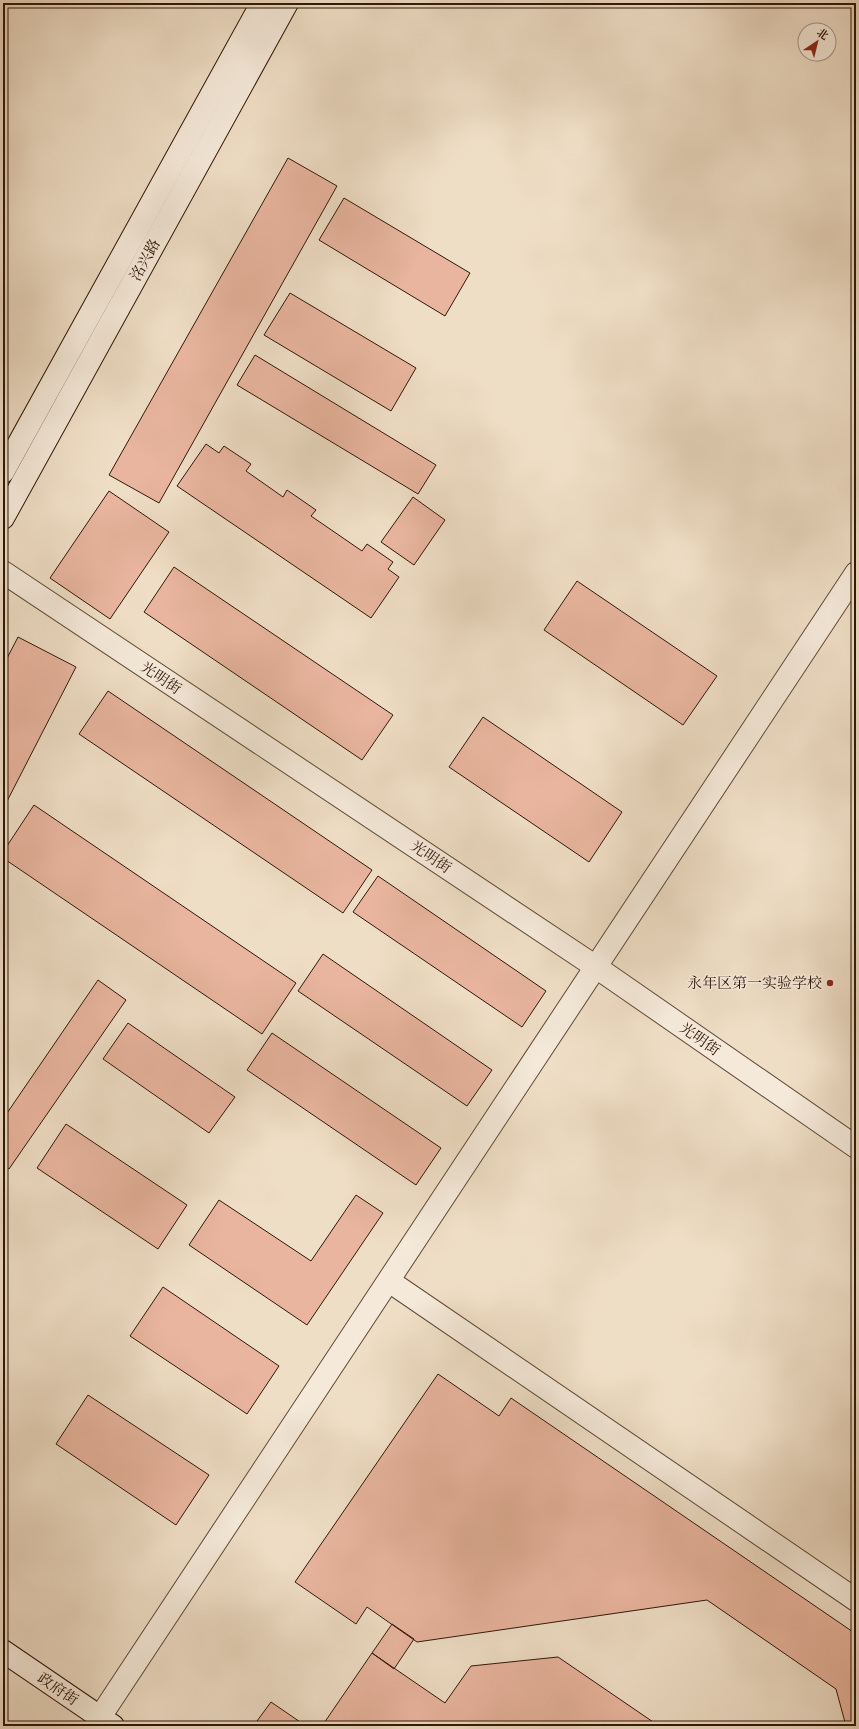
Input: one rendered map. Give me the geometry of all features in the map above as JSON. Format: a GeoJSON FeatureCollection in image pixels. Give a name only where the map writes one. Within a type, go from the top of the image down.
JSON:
{"type":"FeatureCollection","features":[{"type":"Feature","properties":{"kind":"street","name":"洺兴路"},"geometry":{"type":"LineString","coordinates":[[3,472],[262,3]]}},
{"type":"Feature","properties":{"kind":"street","name":"洺兴路"},"geometry":{"type":"LineString","coordinates":[[3,518],[287,3]]}},
{"type":"Feature","properties":{"kind":"street","name":"光明街"},"geometry":{"type":"LineString","coordinates":[[3,572],[596,967],[856,1147]]}},
{"type":"Feature","properties":{"kind":"street"},"geometry":{"type":"LineString","coordinates":[[107,1722],[389,1281],[856,573]]}},
{"type":"Feature","properties":{"kind":"street"},"geometry":{"type":"LineString","coordinates":[[389,1281],[856,1600]]}},
{"type":"Feature","properties":{"kind":"street","name":"政府街"},"geometry":{"type":"LineString","coordinates":[[3,1651],[107,1722]]}},
{"type":"Feature","properties":{"kind":"building"},"geometry":{"type":"Polygon","coordinates":[[[288,158],[337,186],[159,503],[109,475],[288,158]]]}},
{"type":"Feature","properties":{"kind":"building"},"geometry":{"type":"Polygon","coordinates":[[[344,198],[470,273],[445,316],[319,240],[344,198]]]}},
{"type":"Feature","properties":{"kind":"building"},"geometry":{"type":"Polygon","coordinates":[[[290,293],[416,368],[391,411],[264,335],[290,293]]]}},
{"type":"Feature","properties":{"kind":"building"},"geometry":{"type":"Polygon","coordinates":[[[255,355],[436,465],[418,494],[237,385],[255,355]]]}},
{"type":"Feature","properties":{"kind":"building"},"geometry":{"type":"Polygon","coordinates":[[[206,444],[219,453],[224,446],[251,464],[246,471],[283,497],[287,490],[316,510],[311,516],[362,551],[367,544],[393,562],[388,569],[399,577],[371,618],[177,486],[206,444]]]}},
{"type":"Feature","properties":{"kind":"building"},"geometry":{"type":"Polygon","coordinates":[[[109,491],[169,532],[110,619],[50,578],[109,491]]]}},
{"type":"Feature","properties":{"kind":"building"},"geometry":{"type":"Polygon","coordinates":[[[413,497],[445,520],[414,565],[381,542],[413,497]]]}},
{"type":"Feature","properties":{"kind":"building"},"geometry":{"type":"Polygon","coordinates":[[[174,567],[393,715],[362,760],[144,612],[174,567]]]}},
{"type":"Feature","properties":{"kind":"building"},"geometry":{"type":"Polygon","coordinates":[[[577,581],[717,676],[683,725],[544,630],[577,581]]]}},
{"type":"Feature","properties":{"kind":"building"},"geometry":{"type":"Polygon","coordinates":[[[18,637],[76,667],[3,809],[3,666],[18,637]]]}},
{"type":"Feature","properties":{"kind":"building"},"geometry":{"type":"Polygon","coordinates":[[[108,691],[372,870],[343,913],[79,734],[108,691]]]}},
{"type":"Feature","properties":{"kind":"building"},"geometry":{"type":"Polygon","coordinates":[[[483,717],[622,812],[589,862],[449,767],[483,717]]]}},
{"type":"Feature","properties":{"kind":"building"},"geometry":{"type":"Polygon","coordinates":[[[34,805],[296,983],[262,1034],[3,858],[3,852],[34,805]]]}},
{"type":"Feature","properties":{"kind":"building"},"geometry":{"type":"Polygon","coordinates":[[[378,876],[546,991],[522,1027],[353,912],[378,876]]]}},
{"type":"Feature","properties":{"kind":"building"},"geometry":{"type":"Polygon","coordinates":[[[323,954],[492,1070],[467,1106],[298,991],[323,954]]]}},
{"type":"Feature","properties":{"kind":"building"},"geometry":{"type":"Polygon","coordinates":[[[98,980],[126,1000],[9,1169],[3,1165],[3,1119],[98,980]]]}},
{"type":"Feature","properties":{"kind":"building"},"geometry":{"type":"Polygon","coordinates":[[[128,1023],[235,1097],[209,1133],[103,1059],[128,1023]]]}},
{"type":"Feature","properties":{"kind":"building"},"geometry":{"type":"Polygon","coordinates":[[[272,1033],[441,1148],[416,1185],[247,1070],[272,1033]]]}},
{"type":"Feature","properties":{"kind":"building"},"geometry":{"type":"Polygon","coordinates":[[[3,1094],[7,1097],[3,1103],[3,1094]]]}},
{"type":"Feature","properties":{"kind":"building"},"geometry":{"type":"Polygon","coordinates":[[[66,1124],[187,1205],[158,1249],[37,1168],[66,1124]]]}},
{"type":"Feature","properties":{"kind":"building"},"geometry":{"type":"Polygon","coordinates":[[[356,1195],[383,1213],[307,1325],[189,1245],[219,1200],[311,1261],[356,1195]]]}},
{"type":"Feature","properties":{"kind":"building"},"geometry":{"type":"Polygon","coordinates":[[[163,1287],[279,1366],[247,1414],[130,1336],[163,1287]]]}},
{"type":"Feature","properties":{"kind":"building"},"geometry":{"type":"Polygon","coordinates":[[[438,1374],[499,1416],[511,1398],[856,1634],[856,1726],[846,1726],[836,1689],[707,1600],[417,1642],[367,1607],[356,1624],[295,1582],[438,1374]]]}},
{"type":"Feature","properties":{"kind":"building"},"geometry":{"type":"Polygon","coordinates":[[[88,1395],[209,1475],[176,1525],[56,1444],[88,1395]]]}},
{"type":"Feature","properties":{"kind":"building"},"geometry":{"type":"Polygon","coordinates":[[[392,1624],[414,1639],[394,1669],[372,1653],[392,1624]]]}},
{"type":"Feature","properties":{"kind":"building"},"geometry":{"type":"Polygon","coordinates":[[[372,1653],[445,1703],[471,1666],[558,1657],[659,1726],[322,1726],[372,1653]]]}},
{"type":"Feature","properties":{"kind":"building"},"geometry":{"type":"Polygon","coordinates":[[[271,1702],[306,1726],[265,1726],[257,1721],[271,1702]]]}},
{"type":"Feature","properties":{"kind":"place","name":"永年区第一实验学校"},"geometry":{"type":"Point","coordinates":[830,983]}}]}
